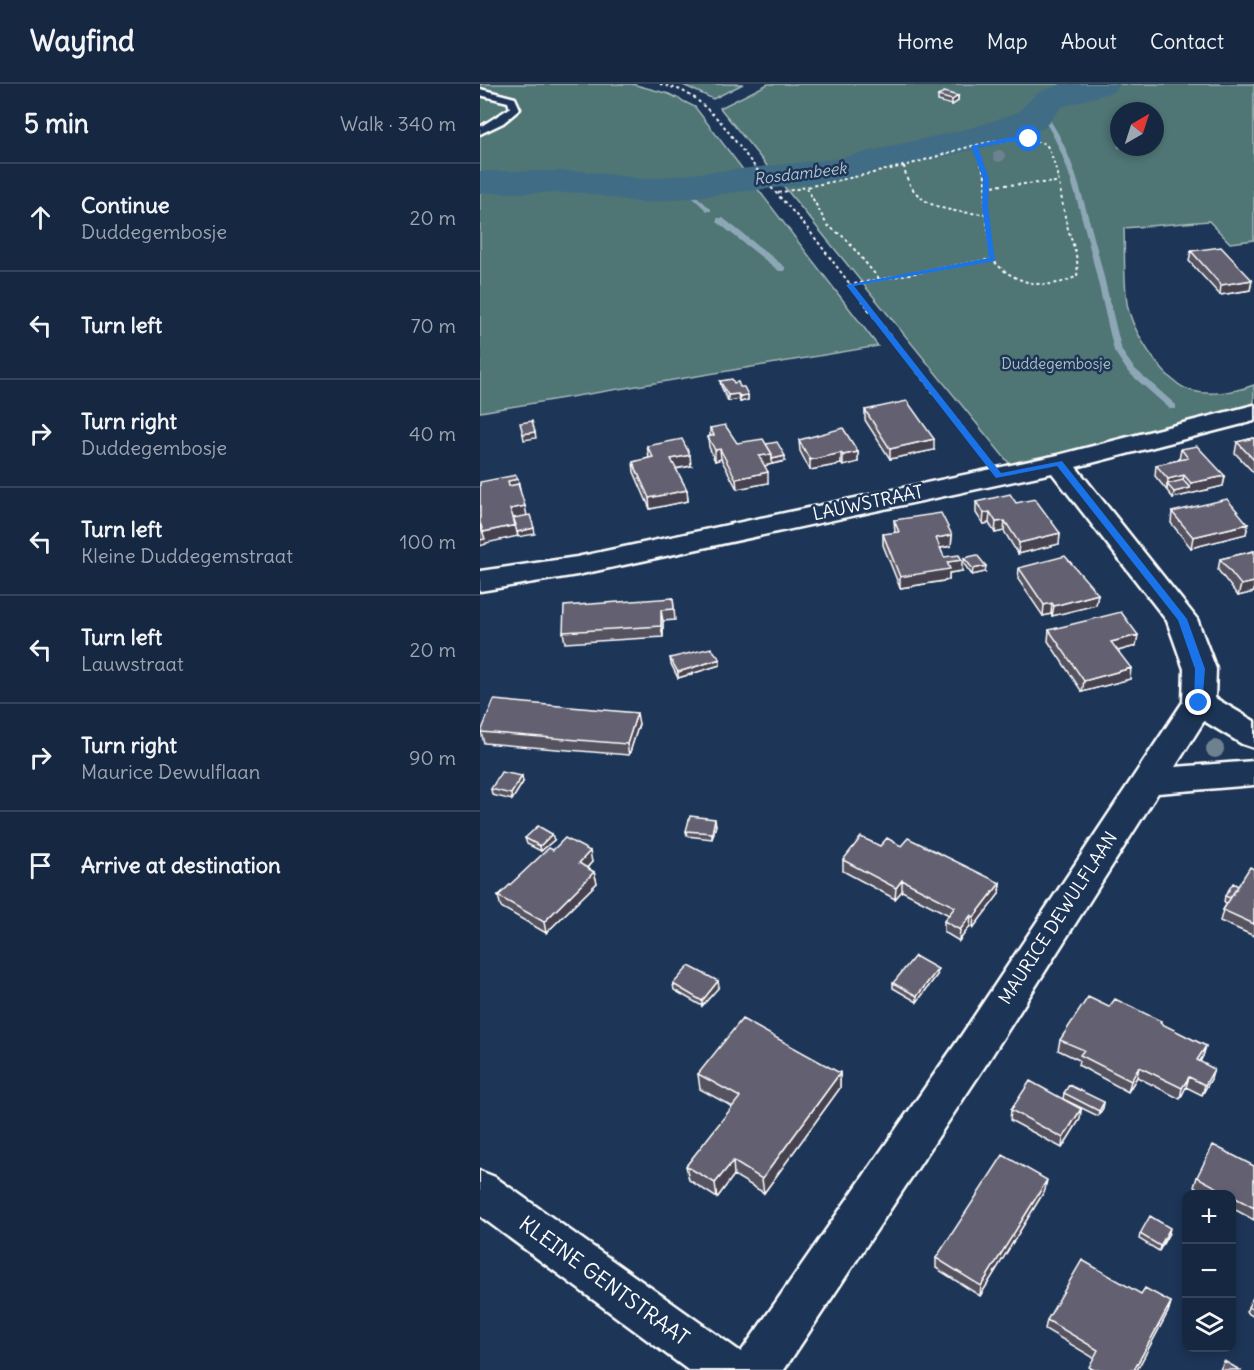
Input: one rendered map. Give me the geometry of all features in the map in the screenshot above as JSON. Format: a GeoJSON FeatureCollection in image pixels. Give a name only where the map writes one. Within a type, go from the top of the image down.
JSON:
{"type":"FeatureCollection","features":[{"type":"Feature","properties":{"kind":"street","name":"LAUWSTRAAT"},"geometry":{"type":"LineString","coordinates":[[480,580],[577,566],[999,476],[1254,413]]}},
{"type":"Feature","properties":{"kind":"street"},"geometry":{"type":"LineString","coordinates":[[1059,463],[1182,619],[1200,669],[1199,703],[1254,736]]}},
{"type":"Feature","properties":{"kind":"street","name":"MAURICE DEWULFLAAN"},"geometry":{"type":"LineString","coordinates":[[757,1370],[975,1048],[1199,703]]}},
{"type":"Feature","properties":{"kind":"street"},"geometry":{"type":"LineString","coordinates":[[1146,782],[1254,773]]}},
{"type":"Feature","properties":{"kind":"street","name":"KLEINE GENTSTRAAT"},"geometry":{"type":"LineString","coordinates":[[480,1191],[727,1370]]}},
{"type":"Feature","properties":{"kind":"lane"},"geometry":{"type":"LineString","coordinates":[[480,92],[512,100],[515,109],[499,122],[480,131]]}},
{"type":"Feature","properties":{"kind":"path"},"geometry":{"type":"LineString","coordinates":[[660,84],[681,90],[704,105],[720,121],[761,176],[805,225],[849,285],[999,476]]}},
{"type":"Feature","properties":{"kind":"path"},"geometry":{"type":"LineString","coordinates":[[778,193],[904,166],[975,146],[1021,138],[1046,144],[1055,164],[1078,266],[1077,276],[1063,283],[1034,284],[1012,277],[992,259],[986,214],[987,186],[975,146]]}},
{"type":"Feature","properties":{"kind":"path"},"geometry":{"type":"LineString","coordinates":[[904,166],[907,183],[925,200],[957,212],[986,214]]}},
{"type":"Feature","properties":{"kind":"path"},"geometry":{"type":"LineString","coordinates":[[987,186],[1058,182]]}},
{"type":"Feature","properties":{"kind":"path"},"geometry":{"type":"LineString","coordinates":[[807,188],[827,225],[845,238],[879,280]]}},
{"type":"Feature","properties":{"kind":"path"},"geometry":{"type":"LineString","coordinates":[[849,285],[992,259]]}},
{"type":"Feature","properties":{"kind":"green space"},"geometry":{"type":"Polygon","coordinates":[[[480,84],[632,84],[669,94],[695,107],[878,346],[480,412],[480,84]]]}},
{"type":"Feature","properties":{"kind":"green space"},"geometry":{"type":"Polygon","coordinates":[[[681,84],[743,84],[713,99],[681,84]]]}},
{"type":"Feature","properties":{"kind":"green space","name":"Duddegembosje"},"geometry":{"type":"Polygon","coordinates":[[[768,84],[1254,84],[1254,240],[1230,243],[1209,221],[1124,228],[1127,304],[1137,331],[1156,361],[1170,378],[1195,392],[1226,392],[1254,385],[1254,406],[1012,467],[720,108],[768,84]]]}},
{"type":"Feature","properties":{"kind":"building"},"geometry":{"type":"Polygon","coordinates":[[[944,92],[958,96],[952,100],[938,96],[944,92]]]}},
{"type":"Feature","properties":{"kind":"building"},"geometry":{"type":"Polygon","coordinates":[[[1221,247],[1252,280],[1221,285],[1191,251],[1221,247]]]}},
{"type":"Feature","properties":{"kind":"building"},"geometry":{"type":"Polygon","coordinates":[[[732,379],[734,383],[738,382],[740,387],[744,387],[748,395],[728,395],[720,381],[732,379]]]}},
{"type":"Feature","properties":{"kind":"building"},"geometry":{"type":"Polygon","coordinates":[[[907,401],[934,439],[890,449],[865,410],[907,401]]]}},
{"type":"Feature","properties":{"kind":"building"},"geometry":{"type":"Polygon","coordinates":[[[532,421],[535,432],[523,434],[520,423],[532,421]]]}},
{"type":"Feature","properties":{"kind":"building"},"geometry":{"type":"Polygon","coordinates":[[[725,425],[737,443],[763,439],[772,454],[759,456],[768,472],[736,479],[720,449],[715,450],[708,437],[714,435],[710,428],[725,425]]]}},
{"type":"Feature","properties":{"kind":"building"},"geometry":{"type":"Polygon","coordinates":[[[843,428],[858,452],[843,455],[841,453],[810,460],[799,440],[843,428]]]}},
{"type":"Feature","properties":{"kind":"building"},"geometry":{"type":"Polygon","coordinates":[[[1254,438],[1254,460],[1237,442],[1254,438]]]}},
{"type":"Feature","properties":{"kind":"building"},"geometry":{"type":"Polygon","coordinates":[[[682,439],[690,455],[671,459],[687,490],[649,498],[633,462],[653,457],[647,446],[682,439]]]}},
{"type":"Feature","properties":{"kind":"building"},"geometry":{"type":"Polygon","coordinates":[[[777,442],[785,456],[772,459],[772,454],[766,444],[777,442]]]}},
{"type":"Feature","properties":{"kind":"building"},"geometry":{"type":"Polygon","coordinates":[[[1197,446],[1225,476],[1191,483],[1184,475],[1168,479],[1156,465],[1188,458],[1181,449],[1197,446]]]}},
{"type":"Feature","properties":{"kind":"building"},"geometry":{"type":"Polygon","coordinates":[[[516,475],[518,479],[508,481],[509,486],[518,484],[525,506],[510,509],[516,525],[483,532],[480,522],[480,482],[516,475]]]}},
{"type":"Feature","properties":{"kind":"building"},"geometry":{"type":"Polygon","coordinates":[[[1183,480],[1190,488],[1174,492],[1167,484],[1183,480]]]}},
{"type":"Feature","properties":{"kind":"building"},"geometry":{"type":"Polygon","coordinates":[[[1010,494],[1016,503],[1035,499],[1060,533],[1019,543],[1005,521],[996,522],[990,512],[984,513],[976,502],[1010,494]]]}},
{"type":"Feature","properties":{"kind":"building"},"geometry":{"type":"Polygon","coordinates":[[[1227,499],[1248,524],[1193,537],[1172,512],[1227,499]]]}},
{"type":"Feature","properties":{"kind":"building"},"geometry":{"type":"Polygon","coordinates":[[[941,513],[952,535],[936,538],[944,557],[959,555],[962,560],[947,562],[950,569],[900,577],[883,534],[899,532],[894,520],[941,513]]]}},
{"type":"Feature","properties":{"kind":"building"},"geometry":{"type":"Polygon","coordinates":[[[530,515],[534,528],[517,532],[513,518],[530,515]]]}},
{"type":"Feature","properties":{"kind":"building"},"geometry":{"type":"Polygon","coordinates":[[[480,524],[485,539],[480,540],[480,524]]]}},
{"type":"Feature","properties":{"kind":"building"},"geometry":{"type":"Polygon","coordinates":[[[1254,551],[1254,582],[1241,585],[1220,559],[1254,551]]]}},
{"type":"Feature","properties":{"kind":"building"},"geometry":{"type":"Polygon","coordinates":[[[977,555],[986,566],[973,569],[964,558],[977,555]]]}},
{"type":"Feature","properties":{"kind":"building"},"geometry":{"type":"Polygon","coordinates":[[[1065,556],[1098,594],[1054,606],[1052,603],[1044,605],[1019,568],[1065,556]]]}},
{"type":"Feature","properties":{"kind":"building"},"geometry":{"type":"Polygon","coordinates":[[[673,598],[674,609],[661,610],[661,626],[563,632],[564,606],[673,598]]]}},
{"type":"Feature","properties":{"kind":"building"},"geometry":{"type":"Polygon","coordinates":[[[1121,612],[1138,635],[1111,642],[1131,668],[1084,681],[1049,630],[1121,612]]]}},
{"type":"Feature","properties":{"kind":"building"},"geometry":{"type":"Polygon","coordinates":[[[711,648],[720,659],[678,672],[670,658],[711,648]]]}},
{"type":"Feature","properties":{"kind":"building"},"geometry":{"type":"Polygon","coordinates":[[[494,700],[637,713],[627,744],[481,732],[494,700]]]}},
{"type":"Feature","properties":{"kind":"building"},"geometry":{"type":"Polygon","coordinates":[[[501,772],[522,776],[511,794],[491,789],[501,772]]]}},
{"type":"Feature","properties":{"kind":"building"},"geometry":{"type":"Polygon","coordinates":[[[690,816],[715,819],[712,833],[686,831],[690,816]]]}},
{"type":"Feature","properties":{"kind":"building"},"geometry":{"type":"Polygon","coordinates":[[[538,826],[552,834],[540,846],[525,838],[538,826]]]}},
{"type":"Feature","properties":{"kind":"building"},"geometry":{"type":"Polygon","coordinates":[[[861,837],[880,846],[887,838],[901,846],[908,838],[1000,883],[974,917],[971,915],[960,930],[944,921],[955,907],[902,880],[896,888],[843,860],[861,837]]]}},
{"type":"Feature","properties":{"kind":"building"},"geometry":{"type":"Polygon","coordinates":[[[565,838],[590,851],[579,863],[594,872],[544,922],[498,896],[549,848],[553,850],[565,838]]]}},
{"type":"Feature","properties":{"kind":"building"},"geometry":{"type":"Polygon","coordinates":[[[1250,867],[1254,869],[1254,924],[1223,910],[1250,867]]]}},
{"type":"Feature","properties":{"kind":"building"},"geometry":{"type":"Polygon","coordinates":[[[1233,883],[1238,886],[1230,898],[1225,896],[1233,883]]]}},
{"type":"Feature","properties":{"kind":"building"},"geometry":{"type":"Polygon","coordinates":[[[915,956],[938,969],[917,996],[893,983],[915,956]]]}},
{"type":"Feature","properties":{"kind":"building"},"geometry":{"type":"Polygon","coordinates":[[[689,966],[718,981],[702,1001],[673,984],[689,966]]]}},
{"type":"Feature","properties":{"kind":"building"},"geometry":{"type":"Polygon","coordinates":[[[1088,997],[1109,1007],[1115,999],[1206,1046],[1197,1060],[1214,1069],[1205,1085],[1189,1077],[1182,1088],[1139,1067],[1131,1081],[1080,1055],[1084,1050],[1060,1040],[1088,997]]]}},
{"type":"Feature","properties":{"kind":"building"},"geometry":{"type":"Polygon","coordinates":[[[742,1019],[840,1073],[762,1179],[733,1161],[715,1183],[686,1166],[740,1097],[698,1074],[742,1019]]]}},
{"type":"Feature","properties":{"kind":"building"},"geometry":{"type":"Polygon","coordinates":[[[1030,1081],[1081,1109],[1063,1138],[1011,1110],[1030,1081]]]}},
{"type":"Feature","properties":{"kind":"building"},"geometry":{"type":"Polygon","coordinates":[[[1069,1085],[1104,1102],[1099,1111],[1064,1093],[1069,1085]]]}},
{"type":"Feature","properties":{"kind":"building"},"geometry":{"type":"Polygon","coordinates":[[[1213,1145],[1254,1166],[1254,1208],[1236,1198],[1236,1190],[1221,1190],[1197,1177],[1213,1145]]]}},
{"type":"Feature","properties":{"kind":"building"},"geometry":{"type":"Polygon","coordinates":[[[1003,1155],[1047,1180],[981,1286],[936,1258],[1003,1155]]]}},
{"type":"Feature","properties":{"kind":"building"},"geometry":{"type":"Polygon","coordinates":[[[1150,1216],[1170,1228],[1160,1246],[1140,1234],[1150,1216]]]}},
{"type":"Feature","properties":{"kind":"building"},"geometry":{"type":"Polygon","coordinates":[[[1082,1260],[1141,1294],[1145,1288],[1171,1302],[1134,1370],[1094,1370],[1089,1367],[1098,1350],[1047,1320],[1082,1260]]]}},
{"type":"Feature","properties":{"kind":"building"},"geometry":{"type":"Polygon","coordinates":[[[1254,1296],[1254,1310],[1248,1307],[1254,1296]]]}},
{"type":"Feature","properties":{"kind":"building"},"geometry":{"type":"Polygon","coordinates":[[[1224,1361],[1240,1370],[1220,1370],[1224,1361]]]}},
{"type":"Feature","properties":{"kind":"waterway","name":"Rosdambeek"},"geometry":{"type":"LineString","coordinates":[[480,182],[584,182],[643,191],[835,170],[985,136],[1031,120],[1049,100],[1089,86],[1103,84]]}},
{"type":"Feature","properties":{"kind":"waterway"},"geometry":{"type":"LineString","coordinates":[[1040,110],[1052,126],[1076,185],[1118,351],[1131,370],[1173,407]]}},
{"type":"Feature","properties":{"kind":"waterway"},"geometry":{"type":"LineString","coordinates":[[683,186],[709,210]]}},
{"type":"Feature","properties":{"kind":"waterway"},"geometry":{"type":"LineString","coordinates":[[720,220],[782,269]]}},
{"type":"Feature","properties":{"kind":"route"},"geometry":{"type":"LineString","coordinates":[[1029,139],[1012,139],[975,146],[986,179],[985,206],[991,236],[992,259],[849,285],[999,476],[1059,463],[1182,619],[1200,669],[1199,703]]}}]}
